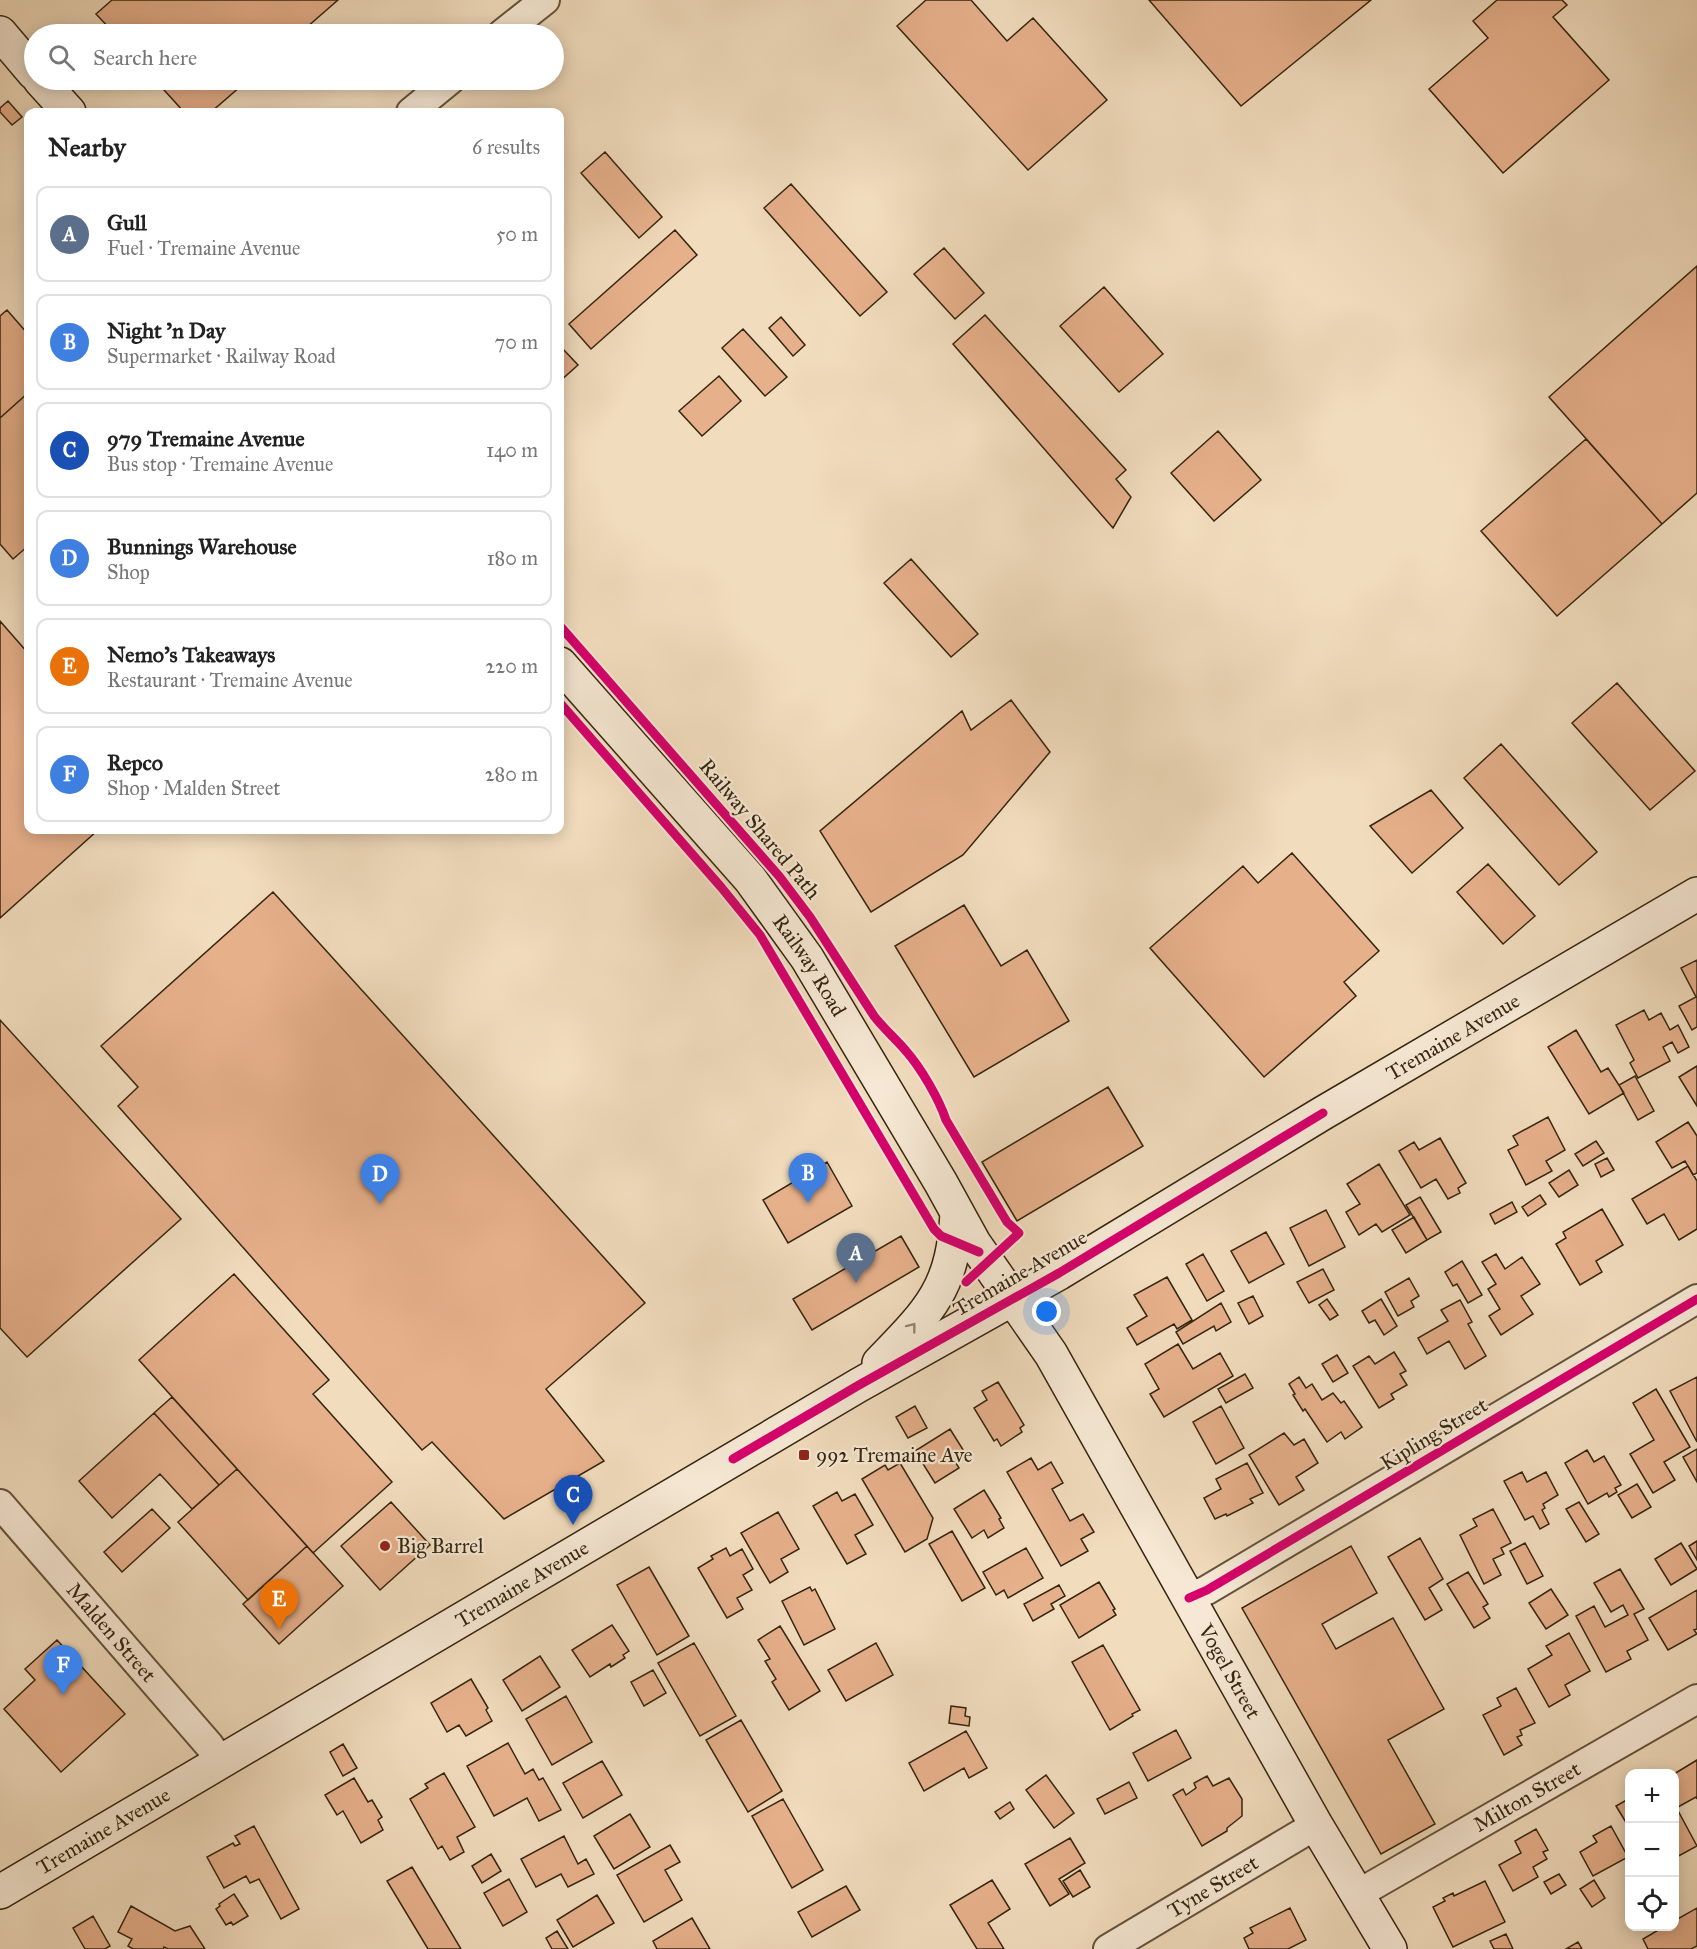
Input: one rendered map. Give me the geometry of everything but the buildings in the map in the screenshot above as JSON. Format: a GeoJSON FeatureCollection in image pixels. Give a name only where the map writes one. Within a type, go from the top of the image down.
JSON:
{"type":"FeatureCollection","features":[{"type":"Feature","properties":{"kind":"main road"},"geometry":{"type":"LineString","coordinates":[[0,33],[24,61]]}},
{"type":"Feature","properties":{"kind":"main road"},"geometry":{"type":"LineString","coordinates":[[49,90],[65,108]]}},
{"type":"Feature","properties":{"kind":"main road","name":"Railway Road"},"geometry":{"type":"LineString","coordinates":[[564,669],[750,879],[782,921],[807,958],[941,1183],[979,1252],[1014,1299]]}},
{"type":"Feature","properties":{"kind":"main road","name":"Tremaine Avenue"},"geometry":{"type":"LineString","coordinates":[[0,1892],[859,1385],[1014,1299],[1323,1113],[1697,894]]}},
{"type":"Feature","properties":{"kind":"main road"},"geometry":{"type":"LineString","coordinates":[[859,1385],[907,1334],[936,1296],[949,1267],[954,1248],[957,1215]]}},
{"type":"Feature","properties":{"kind":"main road","name":"Vogel Street"},"geometry":{"type":"LineString","coordinates":[[1014,1299],[1051,1354],[1316,1826],[1390,1949]]}},
{"type":"Feature","properties":{"kind":"street"},"geometry":{"type":"LineString","coordinates":[[515,24],[545,0]]}},
{"type":"Feature","properties":{"kind":"street"},"geometry":{"type":"LineString","coordinates":[[416,108],[438,90]]}},
{"type":"Feature","properties":{"kind":"street","name":"Kipling Street"},"geometry":{"type":"LineString","coordinates":[[1189,1599],[1697,1299]]}},
{"type":"Feature","properties":{"kind":"street","name":"Malden Street"},"geometry":{"type":"LineString","coordinates":[[0,1504],[221,1762]]}},
{"type":"Feature","properties":{"kind":"street","name":"Milton Street"},"geometry":{"type":"LineString","coordinates":[[1358,1894],[1697,1699]]}},
{"type":"Feature","properties":{"kind":"street","name":"Tyne Street"},"geometry":{"type":"LineString","coordinates":[[1108,1949],[1316,1826]]}},
{"type":"Feature","properties":{"kind":"cycle path","name":"Railway Shared Path"},"geometry":{"type":"LineString","coordinates":[[564,631],[779,876],[810,917],[874,1016],[912,1058],[923,1075],[946,1120],[1007,1222],[1019,1233],[966,1282]]}},
{"type":"Feature","properties":{"kind":"cycle path"},"geometry":{"type":"LineString","coordinates":[[564,708],[760,935],[934,1229],[941,1236],[979,1252]]}},
{"type":"Feature","properties":{"kind":"cycle path"},"geometry":{"type":"LineString","coordinates":[[733,1459],[859,1385],[1059,1273],[1323,1113]]}},
{"type":"Feature","properties":{"kind":"cycle path"},"geometry":{"type":"LineString","coordinates":[[1189,1598],[1207,1590],[1697,1299]]}},
{"type":"Feature","properties":{"kind":"place","name":"Night 'n Day"},"geometry":{"type":"Point","coordinates":[808,1203]}},
{"type":"Feature","properties":{"kind":"place","name":"Bunnings Warehouse"},"geometry":{"type":"Point","coordinates":[380,1204]}},
{"type":"Feature","properties":{"kind":"place","name":"Gull"},"geometry":{"type":"Point","coordinates":[856,1283]}},
{"type":"Feature","properties":{"kind":"place","name":"992 Tremaine Ave"},"geometry":{"type":"Point","coordinates":[804,1455]}},
{"type":"Feature","properties":{"kind":"place","name":"979 Tremaine Avenue"},"geometry":{"type":"Point","coordinates":[573,1525]}},
{"type":"Feature","properties":{"kind":"place","name":"Big Barrel"},"geometry":{"type":"Point","coordinates":[385,1546]}},
{"type":"Feature","properties":{"kind":"place","name":"Nemo's Takeaways"},"geometry":{"type":"Point","coordinates":[279,1629]}},
{"type":"Feature","properties":{"kind":"place","name":"Repco"},"geometry":{"type":"Point","coordinates":[63,1695]}}]}
